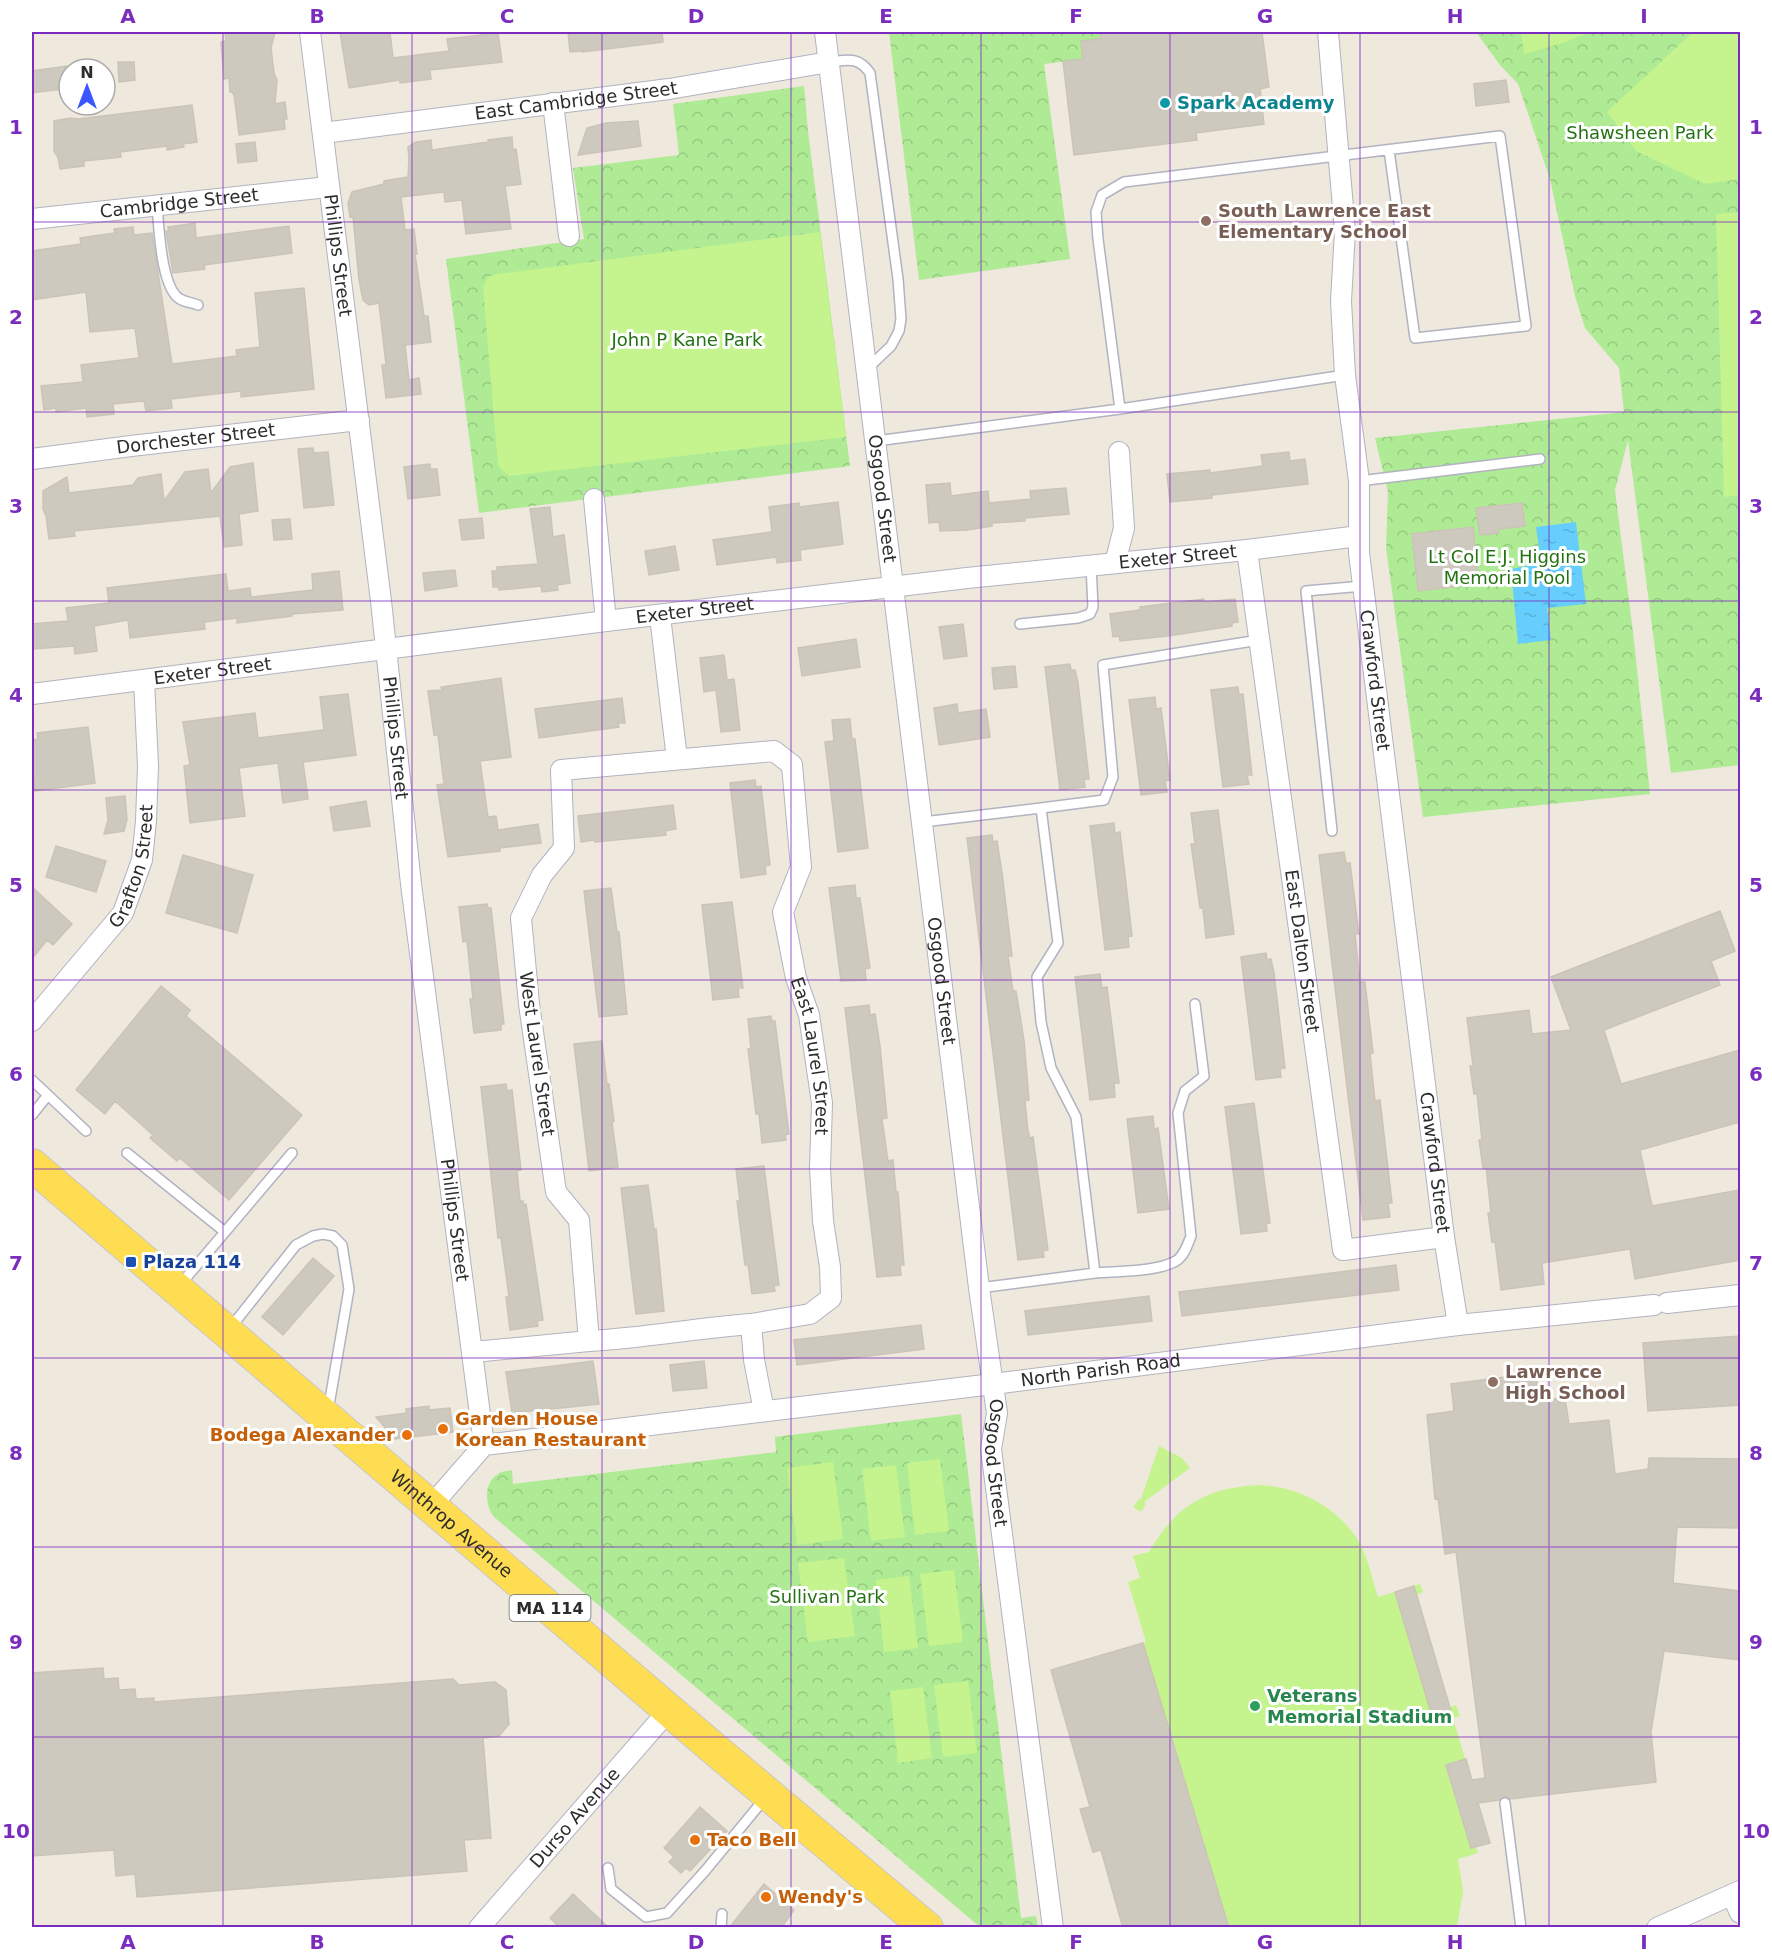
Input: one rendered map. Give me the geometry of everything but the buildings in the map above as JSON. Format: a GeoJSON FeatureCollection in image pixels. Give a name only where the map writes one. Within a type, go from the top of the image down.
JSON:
{"type":"FeatureCollection","features":[{"type":"Feature","properties":{"kind":"main road","name":"Winthrop Avenue"},"geometry":{"type":"LineString","coordinates":[[32,1165],[927,1928]]}},
{"type":"Feature","properties":{"kind":"street","name":"Phillips Street"},"geometry":{"type":"LineString","coordinates":[[310,32],[387,650],[411,884],[484,1445]]}},
{"type":"Feature","properties":{"kind":"street","name":"Osgood Street"},"geometry":{"type":"LineString","coordinates":[[825,32],[979,1288],[997,1413],[991,1449],[1053,1928]]}},
{"type":"Feature","properties":{"kind":"street","name":"Crawford Street"},"geometry":{"type":"LineString","coordinates":[[1328,32],[1345,231],[1341,301],[1345,375],[1359,481],[1359,536],[1363,586],[1444,1237],[1458,1325]]}},
{"type":"Feature","properties":{"kind":"street","name":"East Cambridge Street"},"geometry":{"type":"LineString","coordinates":[[323,133],[669,89],[829,62]]}},
{"type":"Feature","properties":{"kind":"street"},"geometry":{"type":"LineString","coordinates":[[553,103],[569,236]]}},
{"type":"Feature","properties":{"kind":"street","name":"Cambridge Street"},"geometry":{"type":"LineString","coordinates":[[32,219],[328,187]]}},
{"type":"Feature","properties":{"kind":"street","name":"Dorchester Street"},"geometry":{"type":"LineString","coordinates":[[32,459],[359,420]]}},
{"type":"Feature","properties":{"kind":"street"},"geometry":{"type":"LineString","coordinates":[[1115,563],[1124,528],[1119,452]]}},
{"type":"Feature","properties":{"kind":"street"},"geometry":{"type":"LineString","coordinates":[[594,499],[606,621]]}},
{"type":"Feature","properties":{"kind":"street","name":"Exeter Street"},"geometry":{"type":"LineString","coordinates":[[32,694],[894,586],[1246,550],[1359,536]]}},
{"type":"Feature","properties":{"kind":"street","name":"East Dalton Street"},"geometry":{"type":"LineString","coordinates":[[1246,550],[1343,1250],[1444,1237]]}},
{"type":"Feature","properties":{"kind":"street"},"geometry":{"type":"LineString","coordinates":[[660,616],[677,759]]}},
{"type":"Feature","properties":{"kind":"street","name":"Grafton Street"},"geometry":{"type":"LineString","coordinates":[[32,1021],[123,913],[142,860],[148,766],[144,680]]}},
{"type":"Feature","properties":{"kind":"street","name":"East Laurel Street"},"geometry":{"type":"LineString","coordinates":[[677,759],[774,751],[792,765],[801,867],[783,912],[796,978],[809,1015],[822,1103],[820,1168],[831,1298],[810,1314],[751,1324]]}},
{"type":"Feature","properties":{"kind":"street","name":"West Laurel Street"},"geometry":{"type":"LineString","coordinates":[[589,1341],[579,1220],[556,1192],[529,1004],[521,918],[542,875],[564,848],[561,770],[677,759]]}},
{"type":"Feature","properties":{"kind":"street","name":"North Parish Road"},"geometry":{"type":"LineString","coordinates":[[484,1445],[1458,1325],[1740,1295]]}},
{"type":"Feature","properties":{"kind":"street"},"geometry":{"type":"LineString","coordinates":[[472,1352],[621,1339],[697,1328],[751,1324],[754,1360],[764,1411]]}},
{"type":"Feature","properties":{"kind":"street"},"geometry":{"type":"LineString","coordinates":[[432,1506],[484,1445]]}},
{"type":"Feature","properties":{"kind":"street","name":"Durso Avenue"},"geometry":{"type":"LineString","coordinates":[[479,1928],[669,1710]]}},
{"type":"Feature","properties":{"kind":"street"},"geometry":{"type":"LineString","coordinates":[[1657,1928],[1736,1893],[1740,1913]]}},
{"type":"Feature","properties":{"kind":"lane"},"geometry":{"type":"LineString","coordinates":[[829,62],[854,60],[863,64],[870,73],[898,279],[901,319],[899,331],[891,346],[867,369]]}},
{"type":"Feature","properties":{"kind":"lane"},"geometry":{"type":"LineString","coordinates":[[1120,409],[1096,212],[1102,195],[1124,182],[1500,136],[1526,326],[1415,338],[1389,150]]}},
{"type":"Feature","properties":{"kind":"lane"},"geometry":{"type":"LineString","coordinates":[[157,206],[169,286],[179,299],[198,304]]}},
{"type":"Feature","properties":{"kind":"lane"},"geometry":{"type":"LineString","coordinates":[[876,441],[1120,409],[1345,375]]}},
{"type":"Feature","properties":{"kind":"lane"},"geometry":{"type":"LineString","coordinates":[[1359,481],[1540,459]]}},
{"type":"Feature","properties":{"kind":"lane"},"geometry":{"type":"LineString","coordinates":[[1020,624],[1078,618],[1090,614],[1093,608],[1091,565]]}},
{"type":"Feature","properties":{"kind":"lane"},"geometry":{"type":"LineString","coordinates":[[1332,831],[1306,591],[1363,586]]}},
{"type":"Feature","properties":{"kind":"lane"},"geometry":{"type":"LineString","coordinates":[[923,822],[1104,800],[1113,777],[1103,665],[1259,640]]}},
{"type":"Feature","properties":{"kind":"lane"},"geometry":{"type":"LineString","coordinates":[[1041,808],[1058,943],[1037,977],[1041,1022],[1051,1068],[1076,1117],[1095,1273]]}},
{"type":"Feature","properties":{"kind":"lane"},"geometry":{"type":"LineString","coordinates":[[979,1288],[1095,1273],[1148,1269],[1178,1260],[1191,1236],[1178,1113],[1185,1091],[1204,1076],[1196,1004]]}},
{"type":"Feature","properties":{"kind":"lane"},"geometry":{"type":"LineString","coordinates":[[32,1080],[86,1131]]}},
{"type":"Feature","properties":{"kind":"lane"},"geometry":{"type":"LineString","coordinates":[[32,1115],[48,1095]]}},
{"type":"Feature","properties":{"kind":"lane"},"geometry":{"type":"LineString","coordinates":[[127,1153],[225,1232]]}},
{"type":"Feature","properties":{"kind":"lane"},"geometry":{"type":"LineString","coordinates":[[177,1288],[292,1153]]}},
{"type":"Feature","properties":{"kind":"lane"},"geometry":{"type":"LineString","coordinates":[[228,1331],[296,1245],[313,1236],[323,1234],[333,1236],[342,1245],[349,1289],[327,1416]]}},
{"type":"Feature","properties":{"kind":"lane"},"geometry":{"type":"LineString","coordinates":[[608,1868],[611,1889],[626,1903],[646,1917],[668,1913],[768,1794]]}},
{"type":"Feature","properties":{"kind":"lane"},"geometry":{"type":"LineString","coordinates":[[1505,1803],[1521,1928]]}},
{"type":"Feature","properties":{"kind":"lane"},"geometry":{"type":"LineString","coordinates":[[721,1928],[722,1914]]}},
{"type":"Feature","properties":{"kind":"green space"},"geometry":{"type":"Polygon","coordinates":[[[889,32],[1100,32],[1101,39],[1081,41],[1083,59],[1044,64],[1070,259],[919,280],[889,32]]]}},
{"type":"Feature","properties":{"kind":"green space"},"geometry":{"type":"Polygon","coordinates":[[[1476,32],[1740,32],[1740,765],[1671,773],[1628,440],[1615,490],[1650,794],[1423,817],[1386,548],[1388,492],[1375,438],[1624,412],[1619,368],[1585,328],[1575,296],[1550,179],[1518,84],[1500,65],[1476,32]]]}},
{"type":"Feature","properties":{"kind":"green space"},"geometry":{"type":"Polygon","coordinates":[[[1521,32],[1589,32],[1566,42],[1524,54],[1521,32]]]}},
{"type":"Feature","properties":{"kind":"green space","name":"Shawsheen Park"},"geometry":{"type":"Polygon","coordinates":[[[1693,32],[1740,32],[1740,179],[1705,184],[1636,151],[1607,112],[1693,32]]]}},
{"type":"Feature","properties":{"kind":"green space","name":"John P Kane Park"},"geometry":{"type":"Polygon","coordinates":[[[804,86],[850,466],[479,513],[446,259],[584,239],[573,168],[679,155],[673,104],[804,86]]]}},
{"type":"Feature","properties":{"kind":"green space"},"geometry":{"type":"Polygon","coordinates":[[[1740,212],[1740,495],[1724,497],[1716,214],[1740,212]]]}},
{"type":"Feature","properties":{"kind":"green space"},"geometry":{"type":"Polygon","coordinates":[[[820,232],[846,437],[509,476],[498,465],[483,287],[488,277],[820,232]]]}},
{"type":"Feature","properties":{"kind":"green space","name":"Sullivan Park"},"geometry":{"type":"Polygon","coordinates":[[[961,1414],[1021,1918],[1036,1916],[1038,1927],[980,1927],[494,1517],[487,1500],[488,1488],[493,1478],[505,1471],[512,1470],[513,1484],[776,1452],[775,1437],[961,1414]]]}},
{"type":"Feature","properties":{"kind":"green space"},"geometry":{"type":"Polygon","coordinates":[[[1159,1446],[1182,1458],[1190,1468],[1144,1502],[1146,1504],[1141,1512],[1133,1507],[1141,1499],[1159,1446]]]}},
{"type":"Feature","properties":{"kind":"green space"},"geometry":{"type":"Polygon","coordinates":[[[940,1459],[949,1531],[915,1535],[907,1463],[940,1459]]]}},
{"type":"Feature","properties":{"kind":"green space"},"geometry":{"type":"Polygon","coordinates":[[[833,1462],[843,1539],[797,1545],[787,1468],[833,1462]]]}},
{"type":"Feature","properties":{"kind":"green space"},"geometry":{"type":"Polygon","coordinates":[[[896,1465],[905,1537],[871,1541],[862,1469],[896,1465]]]}},
{"type":"Feature","properties":{"kind":"green space","name":"Veterans Memorial Stadium"},"geometry":{"type":"Polygon","coordinates":[[[1261,1485],[1303,1495],[1316,1501],[1339,1518],[1358,1540],[1378,1597],[1420,1584],[1423,1592],[1417,1595],[1450,1707],[1456,1705],[1460,1716],[1453,1718],[1490,1843],[1476,1847],[1478,1853],[1458,1859],[1463,1891],[1457,1927],[1123,1927],[1101,1850],[1093,1852],[1080,1809],[1090,1806],[1051,1670],[1146,1642],[1128,1582],[1140,1578],[1133,1556],[1149,1552],[1170,1522],[1195,1502],[1225,1490],[1261,1485]]]}},
{"type":"Feature","properties":{"kind":"green space"},"geometry":{"type":"Polygon","coordinates":[[[844,1558],[855,1636],[808,1642],[798,1563],[844,1558]]]}},
{"type":"Feature","properties":{"kind":"green space"},"geometry":{"type":"Polygon","coordinates":[[[954,1570],[963,1642],[929,1646],[920,1574],[954,1570]]]}},
{"type":"Feature","properties":{"kind":"green space"},"geometry":{"type":"Polygon","coordinates":[[[909,1576],[918,1648],[884,1652],[876,1580],[909,1576]]]}},
{"type":"Feature","properties":{"kind":"green space"},"geometry":{"type":"Polygon","coordinates":[[[968,1681],[977,1753],[943,1757],[934,1685],[968,1681]]]}},
{"type":"Feature","properties":{"kind":"green space"},"geometry":{"type":"Polygon","coordinates":[[[923,1687],[932,1758],[898,1763],[890,1691],[923,1687]]]}},
{"type":"Feature","properties":{"kind":"water"},"geometry":{"type":"Polygon","coordinates":[[[1576,522],[1586,604],[1547,608],[1551,640],[1518,644],[1511,569],[1541,563],[1536,527],[1576,522]]]}},
{"type":"Feature","properties":{"kind":"place","name":"Spark Academy"},"geometry":{"type":"Point","coordinates":[1165,103]}},
{"type":"Feature","properties":{"kind":"place","name":"South Lawrence East Elementary School"},"geometry":{"type":"Point","coordinates":[1206,221]}},
{"type":"Feature","properties":{"kind":"place","name":"Plaza 114"},"geometry":{"type":"Point","coordinates":[131,1262]}},
{"type":"Feature","properties":{"kind":"place","name":"Lawrence High School"},"geometry":{"type":"Point","coordinates":[1493,1382]}},
{"type":"Feature","properties":{"kind":"place","name":"Garden House Korean Restaurant"},"geometry":{"type":"Point","coordinates":[443,1429]}},
{"type":"Feature","properties":{"kind":"place","name":"Bodega Alexander"},"geometry":{"type":"Point","coordinates":[407,1435]}},
{"type":"Feature","properties":{"kind":"place","name":"Veterans Memorial Stadium"},"geometry":{"type":"Point","coordinates":[1255,1706]}},
{"type":"Feature","properties":{"kind":"place","name":"Taco Bell"},"geometry":{"type":"Point","coordinates":[695,1840]}},
{"type":"Feature","properties":{"kind":"place","name":"Wendy's"},"geometry":{"type":"Point","coordinates":[766,1897]}},
{"type":"Feature","properties":{"kind":"park label","name":"Lt Col E.J. Higgins Memorial Pool"},"geometry":{"type":"Point","coordinates":[1507,567]}}]}
